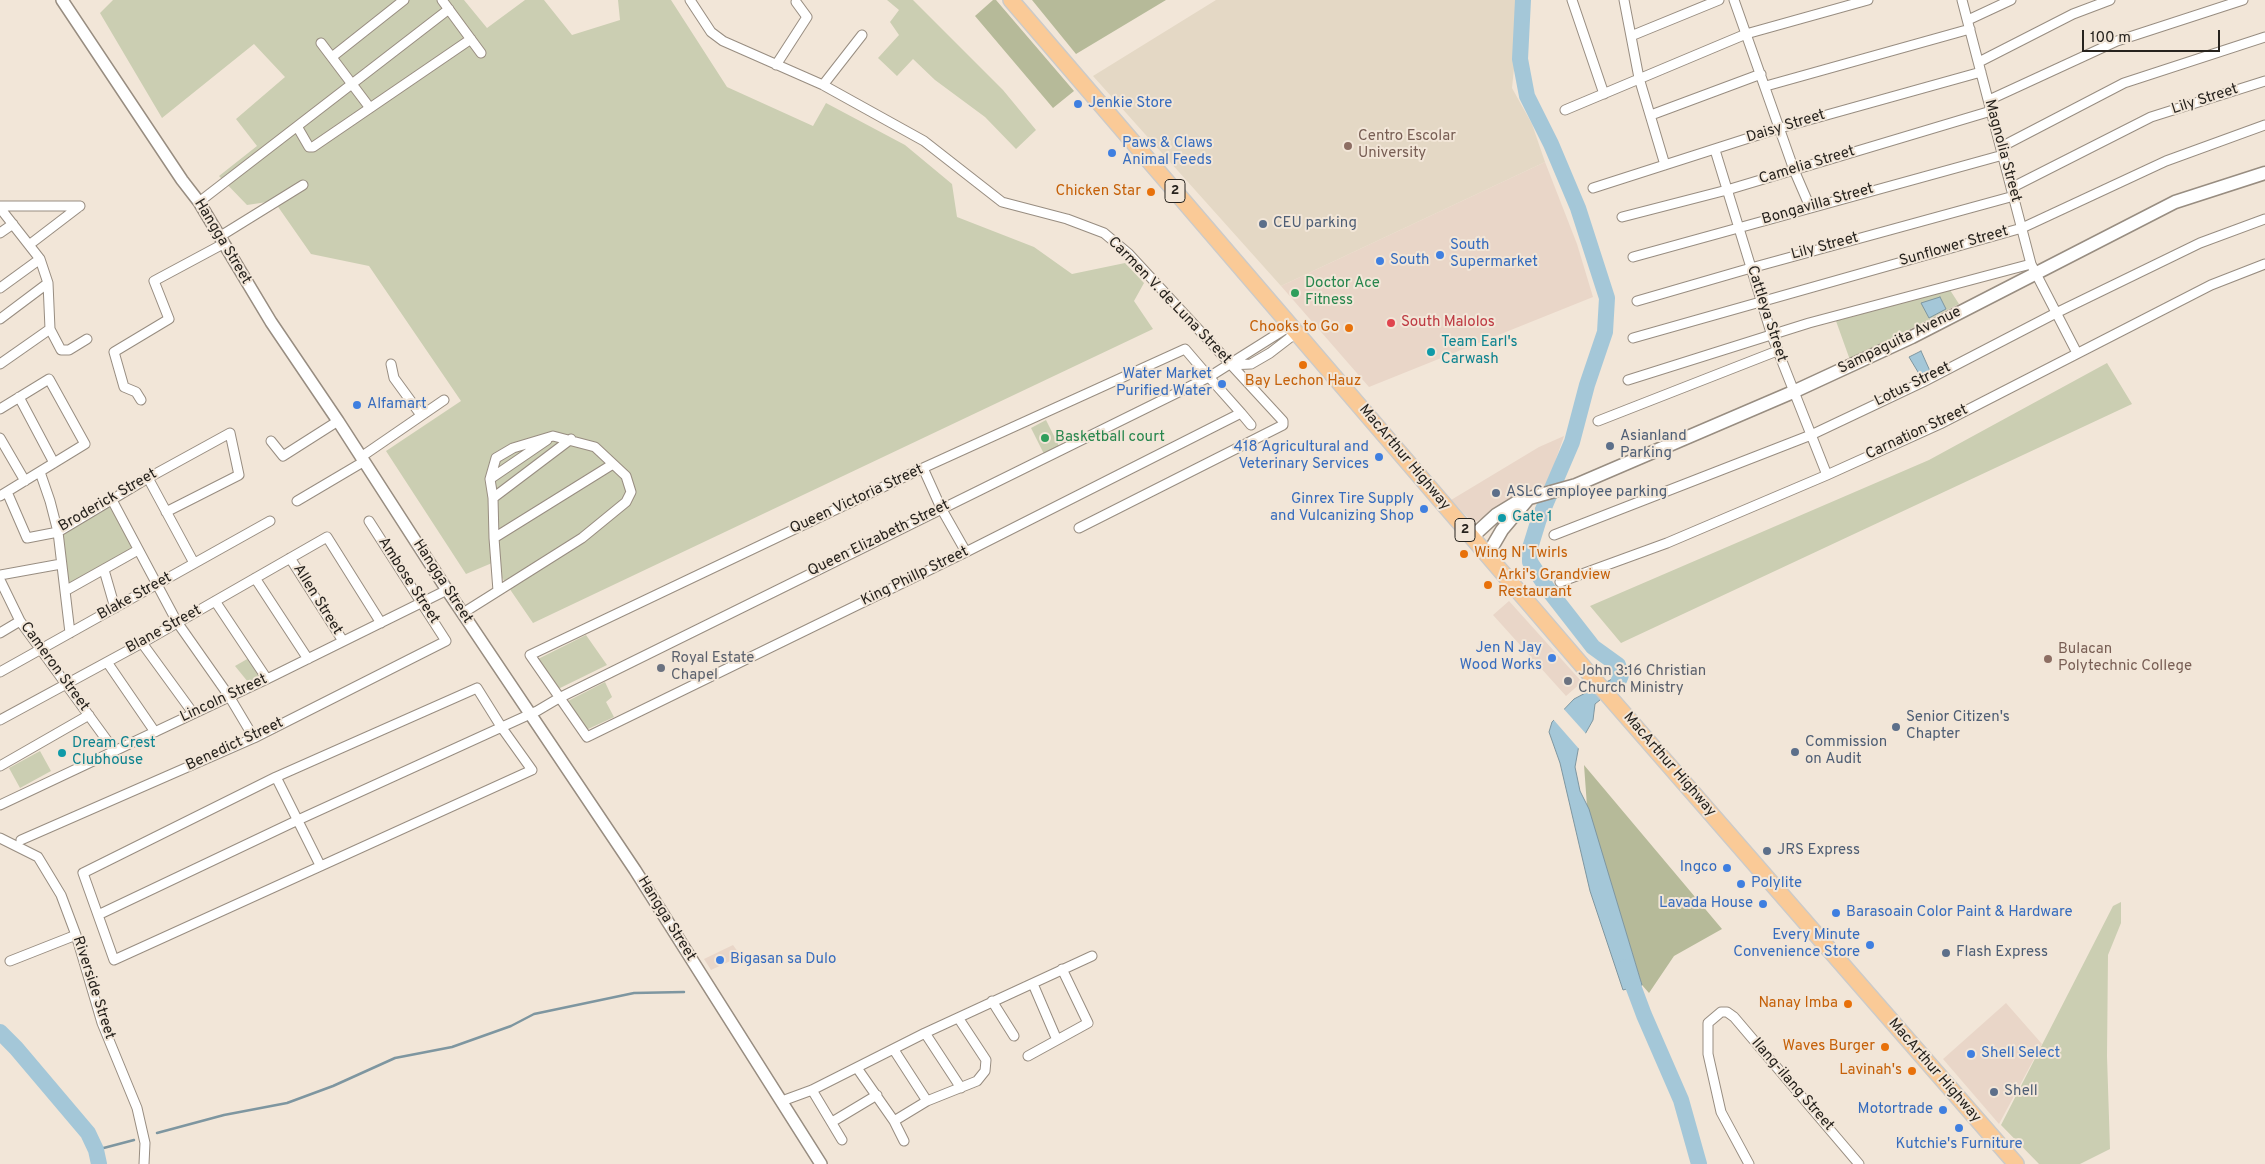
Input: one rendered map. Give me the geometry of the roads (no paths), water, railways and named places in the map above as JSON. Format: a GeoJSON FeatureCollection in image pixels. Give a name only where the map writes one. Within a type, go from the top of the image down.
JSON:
{"type":"FeatureCollection","features":[{"type":"Feature","properties":{"kind":"highway","name":"MacArthur Highway"},"geometry":{"type":"LineString","coordinates":[[1011,0],[1610,698],[2016,1164]]}},
{"type":"Feature","properties":{"kind":"main road","name":"Sampaguita Avenue"},"geometry":{"type":"LineString","coordinates":[[1472,537],[1500,512],[1519,501],[1576,485],[1793,392],[1912,337],[2033,268],[2176,202],[2265,173]]}},
{"type":"Feature","properties":{"kind":"main road"},"geometry":{"type":"LineString","coordinates":[[1488,554],[1502,530],[1532,497]]}},
{"type":"Feature","properties":{"kind":"street","name":"Hangga Street"},"geometry":{"type":"LineString","coordinates":[[62,0],[182,180],[199,202],[271,322],[338,421],[447,590],[635,870],[821,1164]]}},
{"type":"Feature","properties":{"kind":"street"},"geometry":{"type":"LineString","coordinates":[[332,57],[404,0]]}},
{"type":"Feature","properties":{"kind":"street"},"geometry":{"type":"LineString","coordinates":[[442,0],[481,53]]}},
{"type":"Feature","properties":{"kind":"street","name":"Carmen V. de Luna Street"},"geometry":{"type":"LineString","coordinates":[[690,0],[711,32],[723,41],[823,85],[924,141],[1002,202],[1067,219],[1104,233],[1128,254],[1283,421],[1282,425],[1079,528]]}},
{"type":"Feature","properties":{"kind":"street"},"geometry":{"type":"LineString","coordinates":[[1572,0],[1604,94]]}},
{"type":"Feature","properties":{"kind":"street"},"geometry":{"type":"LineString","coordinates":[[1624,0],[1639,78],[1665,166]]}},
{"type":"Feature","properties":{"kind":"street"},"geometry":{"type":"LineString","coordinates":[[1631,36],[1719,0]]}},
{"type":"Feature","properties":{"kind":"street"},"geometry":{"type":"LineString","coordinates":[[1734,0],[1766,86],[1794,170],[1810,207]]}},
{"type":"Feature","properties":{"kind":"street"},"geometry":{"type":"LineString","coordinates":[[1565,110],[1746,34],[1868,0]]}},
{"type":"Feature","properties":{"kind":"street","name":"Magnolia Street"},"geometry":{"type":"LineString","coordinates":[[1962,0],[2033,268],[2077,353]]}},
{"type":"Feature","properties":{"kind":"street"},"geometry":{"type":"LineString","coordinates":[[1766,86],[1969,24],[2010,0]]}},
{"type":"Feature","properties":{"kind":"street"},"geometry":{"type":"LineString","coordinates":[[1979,62],[2073,14],[2110,0]]}},
{"type":"Feature","properties":{"kind":"street"},"geometry":{"type":"LineString","coordinates":[[1989,100],[2117,41],[2243,0]]}},
{"type":"Feature","properties":{"kind":"street"},"geometry":{"type":"LineString","coordinates":[[776,65],[807,17],[796,2]]}},
{"type":"Feature","properties":{"kind":"street"},"geometry":{"type":"LineString","coordinates":[[199,202],[298,128],[449,9]]}},
{"type":"Feature","properties":{"kind":"street"},"geometry":{"type":"LineString","coordinates":[[823,85],[862,35]]}},
{"type":"Feature","properties":{"kind":"street","name":"Bongavilla Street"},"geometry":{"type":"LineString","coordinates":[[1633,257],[2002,151],[2124,84],[2265,37]]}},
{"type":"Feature","properties":{"kind":"street"},"geometry":{"type":"LineString","coordinates":[[298,128],[310,147],[313,146],[471,39]]}},
{"type":"Feature","properties":{"kind":"street"},"geometry":{"type":"LineString","coordinates":[[321,43],[370,108]]}},
{"type":"Feature","properties":{"kind":"street","name":"Daisy Street"},"geometry":{"type":"LineString","coordinates":[[1593,188],[1780,128],[1981,72]]}},
{"type":"Feature","properties":{"kind":"street"},"geometry":{"type":"LineString","coordinates":[[1651,116],[1761,74]]}},
{"type":"Feature","properties":{"kind":"street","name":"Lily Street"},"geometry":{"type":"LineString","coordinates":[[1637,301],[2012,192],[2151,117],[2265,81]]}},
{"type":"Feature","properties":{"kind":"street","name":"Camelia Street"},"geometry":{"type":"LineString","coordinates":[[1622,217],[1727,190],[1991,111]]}},
{"type":"Feature","properties":{"kind":"street","name":"Sunflower Street"},"geometry":{"type":"LineString","coordinates":[[1633,338],[2022,228],[2166,161],[2265,125]]}},
{"type":"Feature","properties":{"kind":"street","name":"Cattleya Street"},"geometry":{"type":"LineString","coordinates":[[1715,150],[1777,351],[1827,475]]}},
{"type":"Feature","properties":{"kind":"street"},"geometry":{"type":"LineString","coordinates":[[141,400],[136,392],[124,387],[114,352],[169,319],[154,281],[221,240],[302,185]]}},
{"type":"Feature","properties":{"kind":"street"},"geometry":{"type":"LineString","coordinates":[[0,207],[80,206],[29,245]]}},
{"type":"Feature","properties":{"kind":"street"},"geometry":{"type":"LineString","coordinates":[[0,207],[40,259],[48,283],[50,329],[61,350],[65,351],[87,339]]}},
{"type":"Feature","properties":{"kind":"street","name":"Lotus Street"},"geometry":{"type":"LineString","coordinates":[[1554,535],[1811,435],[1923,382],[2056,313],[2200,243],[2265,219]]}},
{"type":"Feature","properties":{"kind":"street"},"geometry":{"type":"LineString","coordinates":[[0,233],[13,224]]}},
{"type":"Feature","properties":{"kind":"street"},"geometry":{"type":"LineString","coordinates":[[0,288],[40,259]]}},
{"type":"Feature","properties":{"kind":"street","name":"Carnation Street"},"geometry":{"type":"LineString","coordinates":[[1560,582],[1667,543],[1827,475],[1940,424],[2211,285],[2265,264]]}},
{"type":"Feature","properties":{"kind":"street"},"geometry":{"type":"LineString","coordinates":[[1628,380],[1809,323],[2033,268]]}},
{"type":"Feature","properties":{"kind":"street"},"geometry":{"type":"LineString","coordinates":[[0,319],[48,283]]}},
{"type":"Feature","properties":{"kind":"street"},"geometry":{"type":"LineString","coordinates":[[0,364],[50,329]]}},
{"type":"Feature","properties":{"kind":"street","name":"Queen Elizabeth Street"},"geometry":{"type":"LineString","coordinates":[[98,915],[298,820],[502,728],[941,508],[1209,377],[1263,344],[1293,330]]}},
{"type":"Feature","properties":{"kind":"street","name":"Queen Elizabeth Street"},"geometry":{"type":"LineString","coordinates":[[1229,365],[1251,364],[1270,353],[1293,330]]}},
{"type":"Feature","properties":{"kind":"street"},"geometry":{"type":"LineString","coordinates":[[1263,344],[1270,353]]}},
{"type":"Feature","properties":{"kind":"street","name":"Queen Victoria Street"},"geometry":{"type":"LineString","coordinates":[[559,698],[530,655],[922,468],[1185,349],[1209,377]]}},
{"type":"Feature","properties":{"kind":"street"},"geometry":{"type":"LineString","coordinates":[[1598,421],[1777,351]]}},
{"type":"Feature","properties":{"kind":"street"},"geometry":{"type":"LineString","coordinates":[[391,364],[394,378],[421,415]]}},
{"type":"Feature","properties":{"kind":"street"},"geometry":{"type":"LineString","coordinates":[[1209,377],[1251,425]]}},
{"type":"Feature","properties":{"kind":"street"},"geometry":{"type":"LineString","coordinates":[[0,409],[49,379],[85,444],[4,494]]}},
{"type":"Feature","properties":{"kind":"street"},"geometry":{"type":"LineString","coordinates":[[19,397],[54,463]]}},
{"type":"Feature","properties":{"kind":"street"},"geometry":{"type":"LineString","coordinates":[[297,501],[362,459],[444,400]]}},
{"type":"Feature","properties":{"kind":"street","name":"King Phillp Street"},"geometry":{"type":"LineString","coordinates":[[559,698],[587,737],[966,552],[1241,413]]}},
{"type":"Feature","properties":{"kind":"street"},"geometry":{"type":"LineString","coordinates":[[271,441],[283,456],[338,421]]}},
{"type":"Feature","properties":{"kind":"street","name":"Broderick Street"},"geometry":{"type":"LineString","coordinates":[[4,494],[27,538],[58,532],[148,478],[230,433],[239,474],[166,512]]}},
{"type":"Feature","properties":{"kind":"street"},"geometry":{"type":"LineString","coordinates":[[490,479],[553,436]]}},
{"type":"Feature","properties":{"kind":"street"},"geometry":{"type":"LineString","coordinates":[[463,613],[498,591],[582,538],[626,502],[631,492],[626,476],[595,447],[571,439],[553,436],[513,448],[496,458],[490,479],[493,498],[498,591]]}},
{"type":"Feature","properties":{"kind":"street"},"geometry":{"type":"LineString","coordinates":[[0,438],[25,481]]}},
{"type":"Feature","properties":{"kind":"street"},"geometry":{"type":"LineString","coordinates":[[493,498],[571,439]]}},
{"type":"Feature","properties":{"kind":"street"},"geometry":{"type":"LineString","coordinates":[[494,538],[613,464]]}},
{"type":"Feature","properties":{"kind":"street"},"geometry":{"type":"LineString","coordinates":[[922,468],[941,508],[966,552]]}},
{"type":"Feature","properties":{"kind":"street"},"geometry":{"type":"LineString","coordinates":[[40,472],[58,532],[70,633]]}},
{"type":"Feature","properties":{"kind":"street"},"geometry":{"type":"LineString","coordinates":[[148,478],[194,563]]}},
{"type":"Feature","properties":{"kind":"street"},"geometry":{"type":"LineString","coordinates":[[112,500],[177,622],[229,696],[254,738]]}},
{"type":"Feature","properties":{"kind":"street","name":"Blake Street"},"geometry":{"type":"LineString","coordinates":[[0,672],[270,521]]}},
{"type":"Feature","properties":{"kind":"street","name":"Ambose Street"},"geometry":{"type":"LineString","coordinates":[[369,521],[446,641]]}},
{"type":"Feature","properties":{"kind":"street","name":"Blane Street"},"geometry":{"type":"LineString","coordinates":[[0,720],[65,683],[142,643],[327,537],[381,623]]}},
{"type":"Feature","properties":{"kind":"street"},"geometry":{"type":"LineString","coordinates":[[65,591],[138,550]]}},
{"type":"Feature","properties":{"kind":"street","name":"Allen Street"},"geometry":{"type":"LineString","coordinates":[[290,558],[343,641]]}},
{"type":"Feature","properties":{"kind":"street"},"geometry":{"type":"LineString","coordinates":[[0,576],[61,564]]}},
{"type":"Feature","properties":{"kind":"street"},"geometry":{"type":"LineString","coordinates":[[104,570],[115,608]]}},
{"type":"Feature","properties":{"kind":"street"},"geometry":{"type":"LineString","coordinates":[[255,578],[308,659]]}},
{"type":"Feature","properties":{"kind":"street","name":"Cameron Street"},"geometry":{"type":"LineString","coordinates":[[1,585],[20,621],[114,750]]}},
{"type":"Feature","properties":{"kind":"street","name":"Lincoln Street"},"geometry":{"type":"LineString","coordinates":[[0,805],[267,679],[447,590]]}},
{"type":"Feature","properties":{"kind":"street"},"geometry":{"type":"LineString","coordinates":[[215,601],[267,679]]}},
{"type":"Feature","properties":{"kind":"street"},"geometry":{"type":"LineString","coordinates":[[0,633],[20,621]]}},
{"type":"Feature","properties":{"kind":"street","name":"Benedict Street"},"geometry":{"type":"LineString","coordinates":[[21,840],[254,738],[446,641]]}},
{"type":"Feature","properties":{"kind":"street"},"geometry":{"type":"LineString","coordinates":[[142,643],[193,714]]}},
{"type":"Feature","properties":{"kind":"street"},"geometry":{"type":"LineString","coordinates":[[107,662],[155,732]]}},
{"type":"Feature","properties":{"kind":"street"},"geometry":{"type":"LineString","coordinates":[[477,688],[502,728],[532,770],[114,960],[83,873],[276,778],[477,688]]}},
{"type":"Feature","properties":{"kind":"street"},"geometry":{"type":"LineString","coordinates":[[0,766],[89,715]]}},
{"type":"Feature","properties":{"kind":"street"},"geometry":{"type":"LineString","coordinates":[[276,778],[320,865]]}},
{"type":"Feature","properties":{"kind":"street","name":"Riverside Street"},"geometry":{"type":"LineString","coordinates":[[0,838],[38,857],[61,895],[76,935],[102,1023],[137,1108],[144,1143],[144,1164]]}},
{"type":"Feature","properties":{"kind":"street"},"geometry":{"type":"LineString","coordinates":[[10,961],[76,935]]}},
{"type":"Feature","properties":{"kind":"street"},"geometry":{"type":"LineString","coordinates":[[782,1102],[812,1090],[926,1033],[1092,956]]}},
{"type":"Feature","properties":{"kind":"street"},"geometry":{"type":"LineString","coordinates":[[1028,1056],[1088,1023],[1062,969]]}},
{"type":"Feature","properties":{"kind":"street"},"geometry":{"type":"LineString","coordinates":[[1033,984],[1057,1040]]}},
{"type":"Feature","properties":{"kind":"street"},"geometry":{"type":"LineString","coordinates":[[992,1002],[1014,1036]]}},
{"type":"Feature","properties":{"kind":"street","name":"Ilang-ilang Street"},"geometry":{"type":"LineString","coordinates":[[1750,1164],[1721,1112],[1708,1054],[1708,1023],[1720,1012],[1727,1012],[1734,1017],[1859,1164]]}},
{"type":"Feature","properties":{"kind":"street"},"geometry":{"type":"LineString","coordinates":[[894,1121],[927,1101],[977,1081],[987,1066],[983,1055],[959,1019]]}},
{"type":"Feature","properties":{"kind":"street"},"geometry":{"type":"LineString","coordinates":[[926,1033],[961,1088]]}},
{"type":"Feature","properties":{"kind":"street"},"geometry":{"type":"LineString","coordinates":[[894,1050],[927,1101]]}},
{"type":"Feature","properties":{"kind":"street"},"geometry":{"type":"LineString","coordinates":[[858,1068],[894,1121],[904,1141]]}},
{"type":"Feature","properties":{"kind":"street"},"geometry":{"type":"LineString","coordinates":[[812,1090],[842,1140]]}},
{"type":"Feature","properties":{"kind":"street"},"geometry":{"type":"LineString","coordinates":[[832,1122],[877,1095]]}},
{"type":"Feature","properties":{"kind":"water"},"geometry":{"type":"Polygon","coordinates":[[[1940,297],[1946,309],[1929,318],[1921,303],[1940,297]]]}},
{"type":"Feature","properties":{"kind":"water"},"geometry":{"type":"Polygon","coordinates":[[[1921,351],[1930,371],[1921,377],[1909,357],[1921,351]]]}},
{"type":"Feature","properties":{"kind":"water"},"geometry":{"type":"Polygon","coordinates":[[[1617,659],[1622,666],[1623,679],[1621,683],[1595,704],[1593,720],[1579,745],[1575,767],[1580,791],[1589,809],[1642,985],[1623,990],[1590,891],[1560,763],[1549,732],[1552,722],[1574,699],[1614,678],[1616,671],[1611,663],[1617,659]]]}},
{"type":"Feature","properties":{"kind":"waterway"},"geometry":{"type":"LineString","coordinates":[[1523,0],[1520,59],[1527,96],[1551,144],[1578,208],[1607,298],[1605,332],[1587,385],[1572,442],[1539,519],[1530,548],[1530,562],[1547,588],[1593,647],[1618,665],[1621,675],[1619,680]]}},
{"type":"Feature","properties":{"kind":"waterway"},"geometry":{"type":"LineString","coordinates":[[1626,967],[1644,1015],[1681,1100],[1699,1164]]}},
{"type":"Feature","properties":{"kind":"waterway"},"geometry":{"type":"LineString","coordinates":[[157,1133],[224,1115],[287,1103],[333,1086],[395,1058],[452,1047],[511,1026],[534,1014],[634,993],[684,992]]}},
{"type":"Feature","properties":{"kind":"waterway"},"geometry":{"type":"LineString","coordinates":[[0,1032],[16,1048],[88,1133],[96,1150],[99,1164]]}},
{"type":"Feature","properties":{"kind":"waterway"},"geometry":{"type":"LineString","coordinates":[[96,1150],[134,1140]]}},
{"type":"Feature","properties":{"kind":"place","name":"Jenkie Store"},"geometry":{"type":"Point","coordinates":[1078,104]}},
{"type":"Feature","properties":{"kind":"place","name":"Centro Escolar University"},"geometry":{"type":"Point","coordinates":[1348,146]}},
{"type":"Feature","properties":{"kind":"place","name":"Paws & Claws Animal Feeds"},"geometry":{"type":"Point","coordinates":[1112,153]}},
{"type":"Feature","properties":{"kind":"place","name":"Chicken Star"},"geometry":{"type":"Point","coordinates":[1151,192]}},
{"type":"Feature","properties":{"kind":"place","name":"CEU parking"},"geometry":{"type":"Point","coordinates":[1263,224]}},
{"type":"Feature","properties":{"kind":"place","name":"South Supermarket"},"geometry":{"type":"Point","coordinates":[1440,255]}},
{"type":"Feature","properties":{"kind":"place","name":"South"},"geometry":{"type":"Point","coordinates":[1380,261]}},
{"type":"Feature","properties":{"kind":"place","name":"Doctor Ace Fitness"},"geometry":{"type":"Point","coordinates":[1295,293]}},
{"type":"Feature","properties":{"kind":"place","name":"South Malolos"},"geometry":{"type":"Point","coordinates":[1391,323]}},
{"type":"Feature","properties":{"kind":"place","name":"Chooks to Go"},"geometry":{"type":"Point","coordinates":[1349,328]}},
{"type":"Feature","properties":{"kind":"place","name":"Team Earl's Carwash"},"geometry":{"type":"Point","coordinates":[1431,352]}},
{"type":"Feature","properties":{"kind":"place","name":"Bay Lechon Hauz"},"geometry":{"type":"Point","coordinates":[1303,365]}},
{"type":"Feature","properties":{"kind":"place","name":"Water Market Purified Water"},"geometry":{"type":"Point","coordinates":[1222,384]}},
{"type":"Feature","properties":{"kind":"place","name":"Alfamart"},"geometry":{"type":"Point","coordinates":[357,405]}},
{"type":"Feature","properties":{"kind":"place","name":"Basketball court"},"geometry":{"type":"Point","coordinates":[1045,438]}},
{"type":"Feature","properties":{"kind":"place","name":"Asianland Parking"},"geometry":{"type":"Point","coordinates":[1610,446]}},
{"type":"Feature","properties":{"kind":"place","name":"418 Agricultural and Veterinary Services"},"geometry":{"type":"Point","coordinates":[1379,457]}},
{"type":"Feature","properties":{"kind":"place","name":"ASLC employee parking"},"geometry":{"type":"Point","coordinates":[1496,493]}},
{"type":"Feature","properties":{"kind":"place","name":"Ginrex Tire Supply and Vulcanizing Shop"},"geometry":{"type":"Point","coordinates":[1424,509]}},
{"type":"Feature","properties":{"kind":"place","name":"Gate 1"},"geometry":{"type":"Point","coordinates":[1502,518]}},
{"type":"Feature","properties":{"kind":"place","name":"Wing N' Twirls"},"geometry":{"type":"Point","coordinates":[1464,554]}},
{"type":"Feature","properties":{"kind":"place","name":"Arki's Grandview Restaurant"},"geometry":{"type":"Point","coordinates":[1488,585]}},
{"type":"Feature","properties":{"kind":"place","name":"Jen N Jay Wood Works"},"geometry":{"type":"Point","coordinates":[1552,658]}},
{"type":"Feature","properties":{"kind":"place","name":"Bulacan Polytechnic College"},"geometry":{"type":"Point","coordinates":[2048,659]}},
{"type":"Feature","properties":{"kind":"place","name":"Royal Estate Chapel"},"geometry":{"type":"Point","coordinates":[661,668]}},
{"type":"Feature","properties":{"kind":"place","name":"John 3:16 Christian Church Ministry"},"geometry":{"type":"Point","coordinates":[1568,681]}},
{"type":"Feature","properties":{"kind":"place","name":"Senior Citizen's Chapter"},"geometry":{"type":"Point","coordinates":[1896,727]}},
{"type":"Feature","properties":{"kind":"place","name":"Commission on Audit"},"geometry":{"type":"Point","coordinates":[1795,752]}},
{"type":"Feature","properties":{"kind":"place","name":"Dream Crest Clubhouse"},"geometry":{"type":"Point","coordinates":[62,753]}},
{"type":"Feature","properties":{"kind":"place","name":"JRS Express"},"geometry":{"type":"Point","coordinates":[1767,851]}},
{"type":"Feature","properties":{"kind":"place","name":"Ingco"},"geometry":{"type":"Point","coordinates":[1727,868]}},
{"type":"Feature","properties":{"kind":"place","name":"Polylite"},"geometry":{"type":"Point","coordinates":[1741,884]}},
{"type":"Feature","properties":{"kind":"place","name":"Lavada House"},"geometry":{"type":"Point","coordinates":[1763,904]}},
{"type":"Feature","properties":{"kind":"place","name":"Barasoain Color Paint & Hardware"},"geometry":{"type":"Point","coordinates":[1836,913]}},
{"type":"Feature","properties":{"kind":"place","name":"Every Minute Convenience Store"},"geometry":{"type":"Point","coordinates":[1870,945]}},
{"type":"Feature","properties":{"kind":"place","name":"Flash Express"},"geometry":{"type":"Point","coordinates":[1946,953]}},
{"type":"Feature","properties":{"kind":"place","name":"Bigasan sa Dulo"},"geometry":{"type":"Point","coordinates":[720,960]}},
{"type":"Feature","properties":{"kind":"place","name":"Nanay Imba"},"geometry":{"type":"Point","coordinates":[1848,1004]}},
{"type":"Feature","properties":{"kind":"place","name":"Waves Burger"},"geometry":{"type":"Point","coordinates":[1885,1047]}},
{"type":"Feature","properties":{"kind":"place","name":"Shell Select"},"geometry":{"type":"Point","coordinates":[1971,1054]}},
{"type":"Feature","properties":{"kind":"place","name":"Lavinah's"},"geometry":{"type":"Point","coordinates":[1912,1071]}},
{"type":"Feature","properties":{"kind":"place","name":"Shell"},"geometry":{"type":"Point","coordinates":[1994,1092]}},
{"type":"Feature","properties":{"kind":"place","name":"Motortrade"},"geometry":{"type":"Point","coordinates":[1943,1110]}},
{"type":"Feature","properties":{"kind":"place","name":"Kutchie's Furniture"},"geometry":{"type":"Point","coordinates":[1959,1128]}}]}
